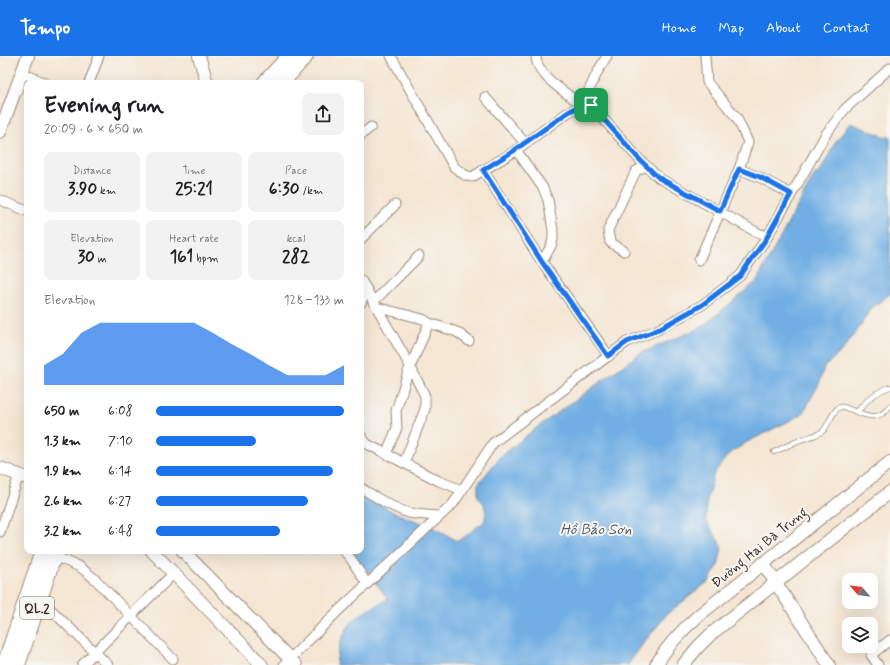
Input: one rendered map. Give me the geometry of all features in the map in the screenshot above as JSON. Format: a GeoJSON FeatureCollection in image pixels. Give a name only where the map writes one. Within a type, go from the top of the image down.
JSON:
{"type":"FeatureCollection","features":[{"type":"Feature","properties":{"kind":"main road"},"geometry":{"type":"LineString","coordinates":[[0,132],[28,56]]}},
{"type":"Feature","properties":{"kind":"main road"},"geometry":{"type":"LineString","coordinates":[[199,56],[206,80]]}},
{"type":"Feature","properties":{"kind":"main road"},"geometry":{"type":"LineString","coordinates":[[267,80],[289,56]]}},
{"type":"Feature","properties":{"kind":"main road"},"geometry":{"type":"LineString","coordinates":[[285,80],[306,56]]}},
{"type":"Feature","properties":{"kind":"main road","name":"Đường Hai Bà Trưng"},"geometry":{"type":"LineString","coordinates":[[656,665],[670,644],[683,630],[763,563],[890,462]]}},
{"type":"Feature","properties":{"kind":"main road"},"geometry":{"type":"LineString","coordinates":[[0,468],[23,476]]}},
{"type":"Feature","properties":{"kind":"main road"},"geometry":{"type":"LineString","coordinates":[[682,665],[711,634],[890,492]]}},
{"type":"Feature","properties":{"kind":"main road","name":"QL.2"},"geometry":{"type":"LineString","coordinates":[[18,665],[40,599],[51,554]]}},
{"type":"Feature","properties":{"kind":"main road","name":"QL.2"},"geometry":{"type":"LineString","coordinates":[[4,665],[5,647],[51,554]]}},
{"type":"Feature","properties":{"kind":"main road"},"geometry":{"type":"LineString","coordinates":[[155,554],[262,665]]}},
{"type":"Feature","properties":{"kind":"main road"},"geometry":{"type":"LineString","coordinates":[[186,554],[290,663]]}},
{"type":"Feature","properties":{"kind":"main road"},"geometry":{"type":"LineString","coordinates":[[763,563],[829,665]]}},
{"type":"Feature","properties":{"kind":"street"},"geometry":{"type":"LineString","coordinates":[[90,80],[99,56]]}},
{"type":"Feature","properties":{"kind":"street"},"geometry":{"type":"LineString","coordinates":[[391,56],[454,167],[465,175],[472,177],[516,150],[582,104],[607,56]]}},
{"type":"Feature","properties":{"kind":"street"},"geometry":{"type":"LineString","coordinates":[[536,56],[538,68],[550,80],[582,104],[591,105],[646,166],[659,178],[758,233],[767,236]]}},
{"type":"Feature","properties":{"kind":"street"},"geometry":{"type":"LineString","coordinates":[[699,260],[739,169],[748,142],[737,118],[707,82],[705,56]]}},
{"type":"Feature","properties":{"kind":"street"},"geometry":{"type":"LineString","coordinates":[[290,663],[337,612],[453,504],[493,442],[627,342],[657,330],[702,305],[740,276],[767,236],[826,134],[845,109],[890,68]]}},
{"type":"Feature","properties":{"kind":"street"},"geometry":{"type":"LineString","coordinates":[[22,73],[39,80]]}},
{"type":"Feature","properties":{"kind":"street"},"geometry":{"type":"LineString","coordinates":[[485,97],[525,143]]}},
{"type":"Feature","properties":{"kind":"street"},"geometry":{"type":"LineString","coordinates":[[364,132],[371,127]]}},
{"type":"Feature","properties":{"kind":"street"},"geometry":{"type":"LineString","coordinates":[[516,150],[543,188],[548,200],[554,230],[554,239],[542,262]]}},
{"type":"Feature","properties":{"kind":"street"},"geometry":{"type":"LineString","coordinates":[[624,251],[610,242],[608,230],[636,171],[646,166]]}},
{"type":"Feature","properties":{"kind":"street"},"geometry":{"type":"LineString","coordinates":[[739,169],[760,177],[791,194]]}},
{"type":"Feature","properties":{"kind":"street"},"geometry":{"type":"LineString","coordinates":[[483,170],[542,262],[608,356]]}},
{"type":"Feature","properties":{"kind":"street"},"geometry":{"type":"LineString","coordinates":[[0,200],[24,210]]}},
{"type":"Feature","properties":{"kind":"street"},"geometry":{"type":"LineString","coordinates":[[364,236],[395,205]]}},
{"type":"Feature","properties":{"kind":"street"},"geometry":{"type":"LineString","coordinates":[[375,304],[419,256]]}},
{"type":"Feature","properties":{"kind":"street"},"geometry":{"type":"LineString","coordinates":[[364,286],[410,366],[425,396],[425,409],[404,463]]}},
{"type":"Feature","properties":{"kind":"street"},"geometry":{"type":"LineString","coordinates":[[375,304],[423,319],[428,323],[457,332],[470,341]]}},
{"type":"Feature","properties":{"kind":"street"},"geometry":{"type":"LineString","coordinates":[[386,454],[397,428],[396,411],[410,366],[428,323]]}},
{"type":"Feature","properties":{"kind":"street"},"geometry":{"type":"LineString","coordinates":[[364,440],[367,444],[386,454],[439,481],[462,490]]}},
{"type":"Feature","properties":{"kind":"street"},"geometry":{"type":"LineString","coordinates":[[1,526],[23,476]]}},
{"type":"Feature","properties":{"kind":"street"},"geometry":{"type":"LineString","coordinates":[[364,490],[403,511],[438,518]]}},
{"type":"Feature","properties":{"kind":"street"},"geometry":{"type":"LineString","coordinates":[[53,554],[80,567],[95,579],[130,617],[173,659]]}},
{"type":"Feature","properties":{"kind":"street"},"geometry":{"type":"LineString","coordinates":[[347,554],[369,583]]}},
{"type":"Feature","properties":{"kind":"street"},"geometry":{"type":"LineString","coordinates":[[82,665],[173,574]]}},
{"type":"Feature","properties":{"kind":"street"},"geometry":{"type":"LineString","coordinates":[[40,599],[108,665]]}},
{"type":"Feature","properties":{"kind":"street"},"geometry":{"type":"LineString","coordinates":[[878,665],[871,655],[890,640]]}},
{"type":"Feature","properties":{"kind":"lane"},"geometry":{"type":"LineString","coordinates":[[857,412],[874,394],[890,387]]}},
{"type":"Feature","properties":{"kind":"lane"},"geometry":{"type":"LineString","coordinates":[[774,452],[820,433],[826,428],[835,410],[839,407],[842,406],[876,417],[884,414],[890,406]]}},
{"type":"Feature","properties":{"kind":"water","name":"Hồ Bảo Sơn"},"geometry":{"type":"Polygon","coordinates":[[[850,123],[886,137],[890,136],[890,294],[870,309],[859,328],[841,352],[824,367],[819,384],[801,415],[747,442],[729,454],[714,473],[707,499],[706,521],[722,548],[718,566],[709,581],[667,614],[628,665],[336,665],[342,637],[349,625],[360,615],[388,599],[352,554],[364,554],[364,494],[393,512],[435,528],[457,541],[467,535],[484,522],[486,514],[484,504],[478,497],[478,484],[500,457],[535,429],[639,354],[702,327],[756,282],[815,174],[819,174],[835,143],[850,123]]]}},
{"type":"Feature","properties":{"kind":"route"},"geometry":{"type":"LineString","coordinates":[[582,104],[591,105],[640,160],[659,178],[720,211],[739,169],[760,177],[791,194],[766,239],[740,276],[702,305],[657,330],[627,342],[608,356],[542,262],[483,170],[512,152],[567,113],[582,104]]}}]}
